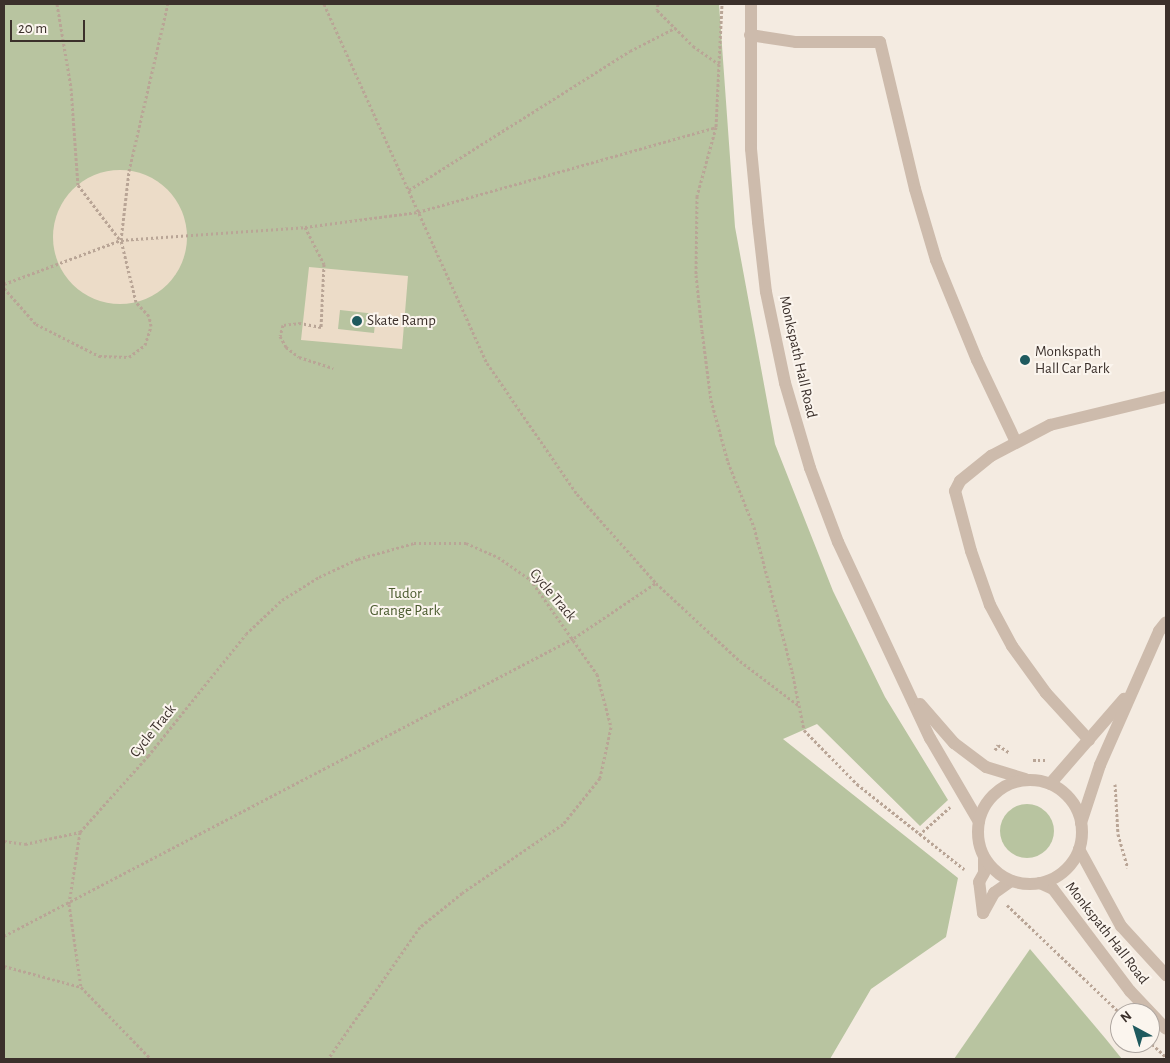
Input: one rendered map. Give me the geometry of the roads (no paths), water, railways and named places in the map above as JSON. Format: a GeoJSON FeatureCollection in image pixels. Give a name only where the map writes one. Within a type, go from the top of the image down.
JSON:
{"type":"FeatureCollection","features":[{"type":"Feature","properties":{"kind":"street","name":"Monkspath Hall Road"},"geometry":{"type":"LineString","coordinates":[[751,4],[751,149],[766,292],[785,384],[810,468],[838,542],[879,633],[912,695],[930,738],[979,822]]}},
{"type":"Feature","properties":{"kind":"street"},"geometry":{"type":"LineString","coordinates":[[750,35],[796,42],[880,42],[936,260],[977,360],[1016,442]]}},
{"type":"Feature","properties":{"kind":"street"},"geometry":{"type":"LineString","coordinates":[[1090,740],[1046,693],[1012,646],[990,605],[971,552],[955,491],[972,470],[1016,442],[1050,424],[1166,397]]}},
{"type":"Feature","properties":{"kind":"street"},"geometry":{"type":"LineString","coordinates":[[984,859],[998,873],[1011,881],[1040,883],[1064,871],[1079,848],[1081,823],[1100,765],[1159,631],[1166,622]]}},
{"type":"Feature","properties":{"kind":"street"},"geometry":{"type":"LineString","coordinates":[[1050,784],[1132,690]]}},
{"type":"Feature","properties":{"kind":"street","name":"Monkspath Hall Road"},"geometry":{"type":"LineString","coordinates":[[912,695],[954,743],[986,767],[1030,780]]}},
{"type":"Feature","properties":{"kind":"street"},"geometry":{"type":"LineString","coordinates":[[1011,881],[994,893],[983,913],[979,882],[984,873],[984,859],[978,836],[979,822],[992,797],[1003,788],[1030,780],[1050,784],[1070,799],[1081,823]]}},
{"type":"Feature","properties":{"kind":"street","name":"Monkspath Hall Road"},"geometry":{"type":"LineString","coordinates":[[1079,848],[1122,926],[1166,975]]}},
{"type":"Feature","properties":{"kind":"street","name":"Monkspath Hall Road"},"geometry":{"type":"LineString","coordinates":[[1040,883],[1053,889],[1130,991],[1166,1029]]}},
{"type":"Feature","properties":{"kind":"place","name":"Skate Ramp"},"geometry":{"type":"Point","coordinates":[357,321]}},
{"type":"Feature","properties":{"kind":"place","name":"Monkspath Hall Car Park"},"geometry":{"type":"Point","coordinates":[1025,360]}},
{"type":"Feature","properties":{"kind":"park label","name":"Tudor Grange Park"},"geometry":{"type":"Point","coordinates":[405,602]}}]}
